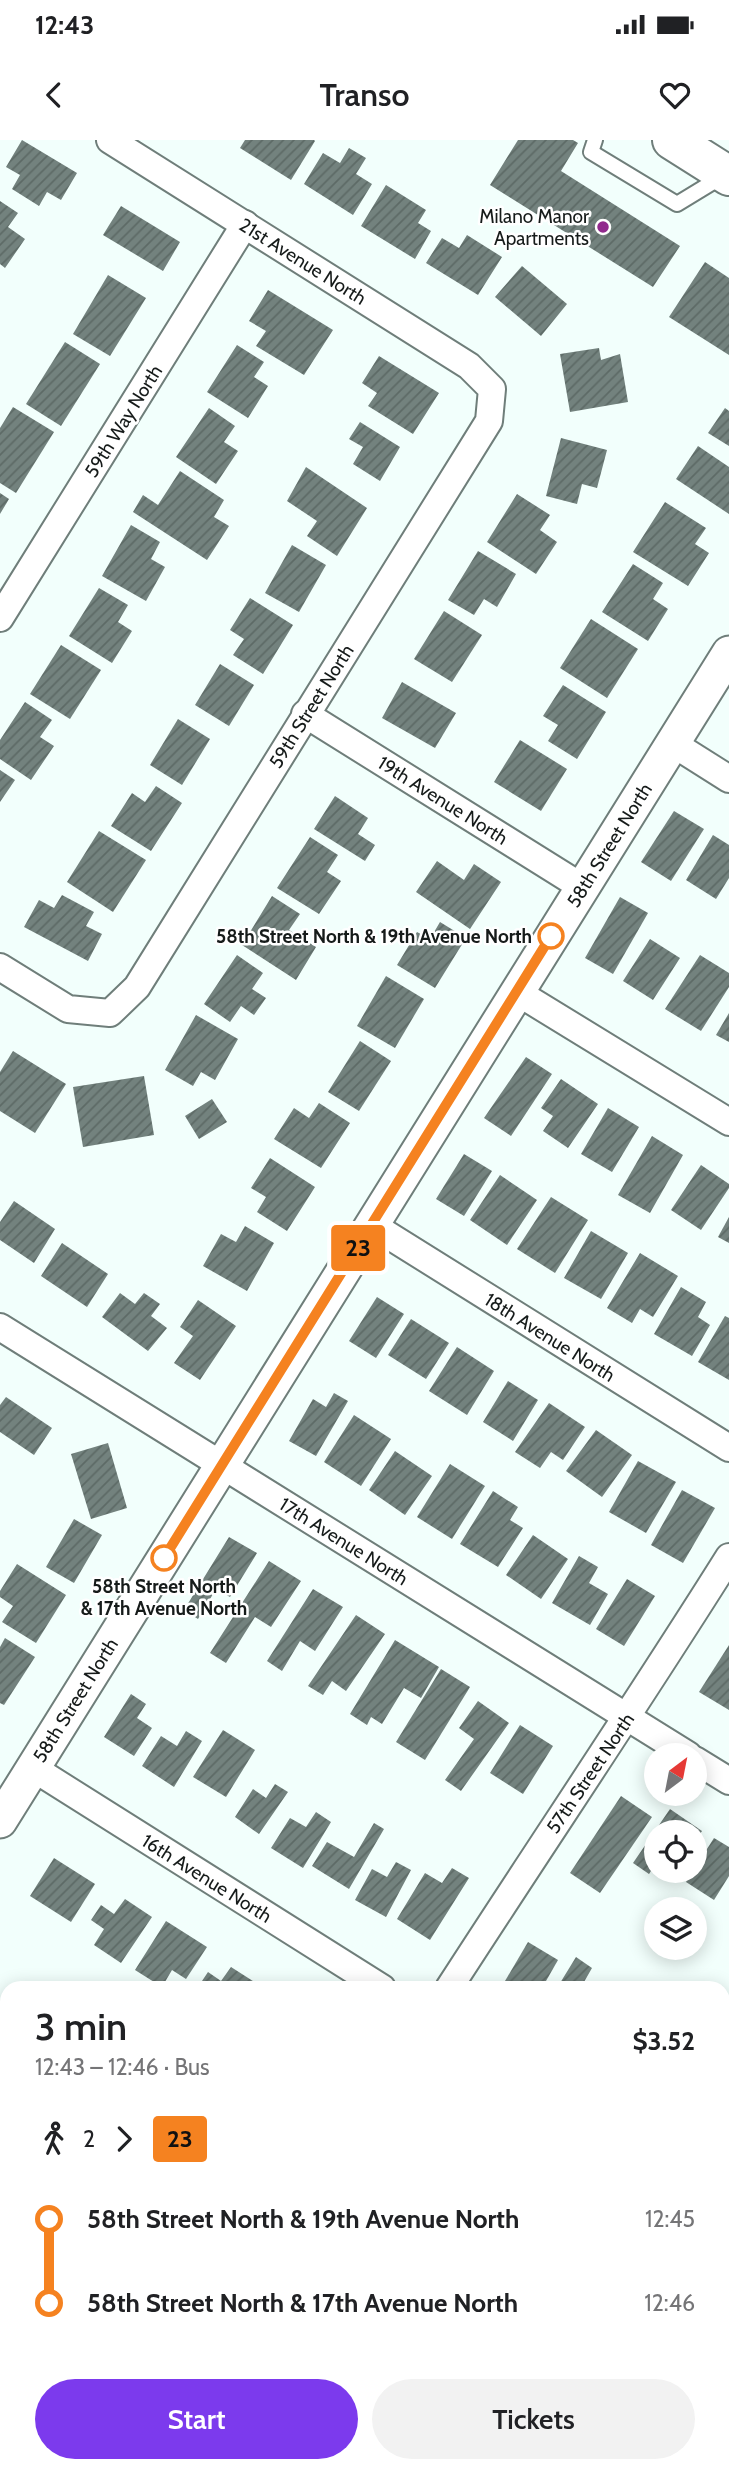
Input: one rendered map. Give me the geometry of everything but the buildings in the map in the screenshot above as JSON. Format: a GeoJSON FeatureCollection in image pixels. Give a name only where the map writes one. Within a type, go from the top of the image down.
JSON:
{"type":"FeatureCollection","features":[{"type":"Feature","properties":{"kind":"main road"},"geometry":{"type":"LineString","coordinates":[[672,140],[727,175]]}},
{"type":"Feature","properties":{"kind":"street","name":"21st Avenue North"},"geometry":{"type":"LineString","coordinates":[[110,140],[469,366],[492,389]]}},
{"type":"Feature","properties":{"kind":"street","name":"59th Way North"},"geometry":{"type":"LineString","coordinates":[[0,618],[245,224]]}},
{"type":"Feature","properties":{"kind":"street","name":"59th Street North"},"geometry":{"type":"LineString","coordinates":[[0,967],[68,1009],[110,1013],[137,987],[489,421],[492,389]]}},
{"type":"Feature","properties":{"kind":"street","name":"58th Street North"},"geometry":{"type":"LineString","coordinates":[[0,1821],[729,653]]}},
{"type":"Feature","properties":{"kind":"street","name":"19th Avenue North"},"geometry":{"type":"LineString","coordinates":[[305,714],[582,887]]}},
{"type":"Feature","properties":{"kind":"street"},"geometry":{"type":"LineString","coordinates":[[672,743],[729,779]]}},
{"type":"Feature","properties":{"kind":"street"},"geometry":{"type":"LineString","coordinates":[[517,992],[729,1122]]}},
{"type":"Feature","properties":{"kind":"street","name":"18th Avenue North"},"geometry":{"type":"LineString","coordinates":[[372,1225],[729,1448]]}},
{"type":"Feature","properties":{"kind":"street","name":"17th Avenue North"},"geometry":{"type":"LineString","coordinates":[[0,1327],[669,1743]]}},
{"type":"Feature","properties":{"kind":"street","name":"57th Street North"},"geometry":{"type":"LineString","coordinates":[[454,1981],[580,1785],[628,1718],[729,1557]]}},
{"type":"Feature","properties":{"kind":"street"},"geometry":{"type":"LineString","coordinates":[[707,1767],[729,1781]]}},
{"type":"Feature","properties":{"kind":"street","name":"16th Avenue North"},"geometry":{"type":"LineString","coordinates":[[33,1768],[371,1981]]}},
{"type":"Feature","properties":{"kind":"lane"},"geometry":{"type":"LineString","coordinates":[[595,140],[591,152],[677,204],[727,175]]}},
{"type":"Feature","properties":{"kind":"bus line","name":"23"},"geometry":{"type":"LineString","coordinates":[[164,1558],[551,936]]}},
{"type":"Feature","properties":{"kind":"place","name":"Milano Manor Apartments"},"geometry":{"type":"Point","coordinates":[603,227]}},
{"type":"Feature","properties":{"kind":"place","name":"58th Street North & 19th Avenue North"},"geometry":{"type":"Point","coordinates":[551,936]}},
{"type":"Feature","properties":{"kind":"place","name":"58th Street North & 17th Avenue North"},"geometry":{"type":"Point","coordinates":[164,1558]}}]}
